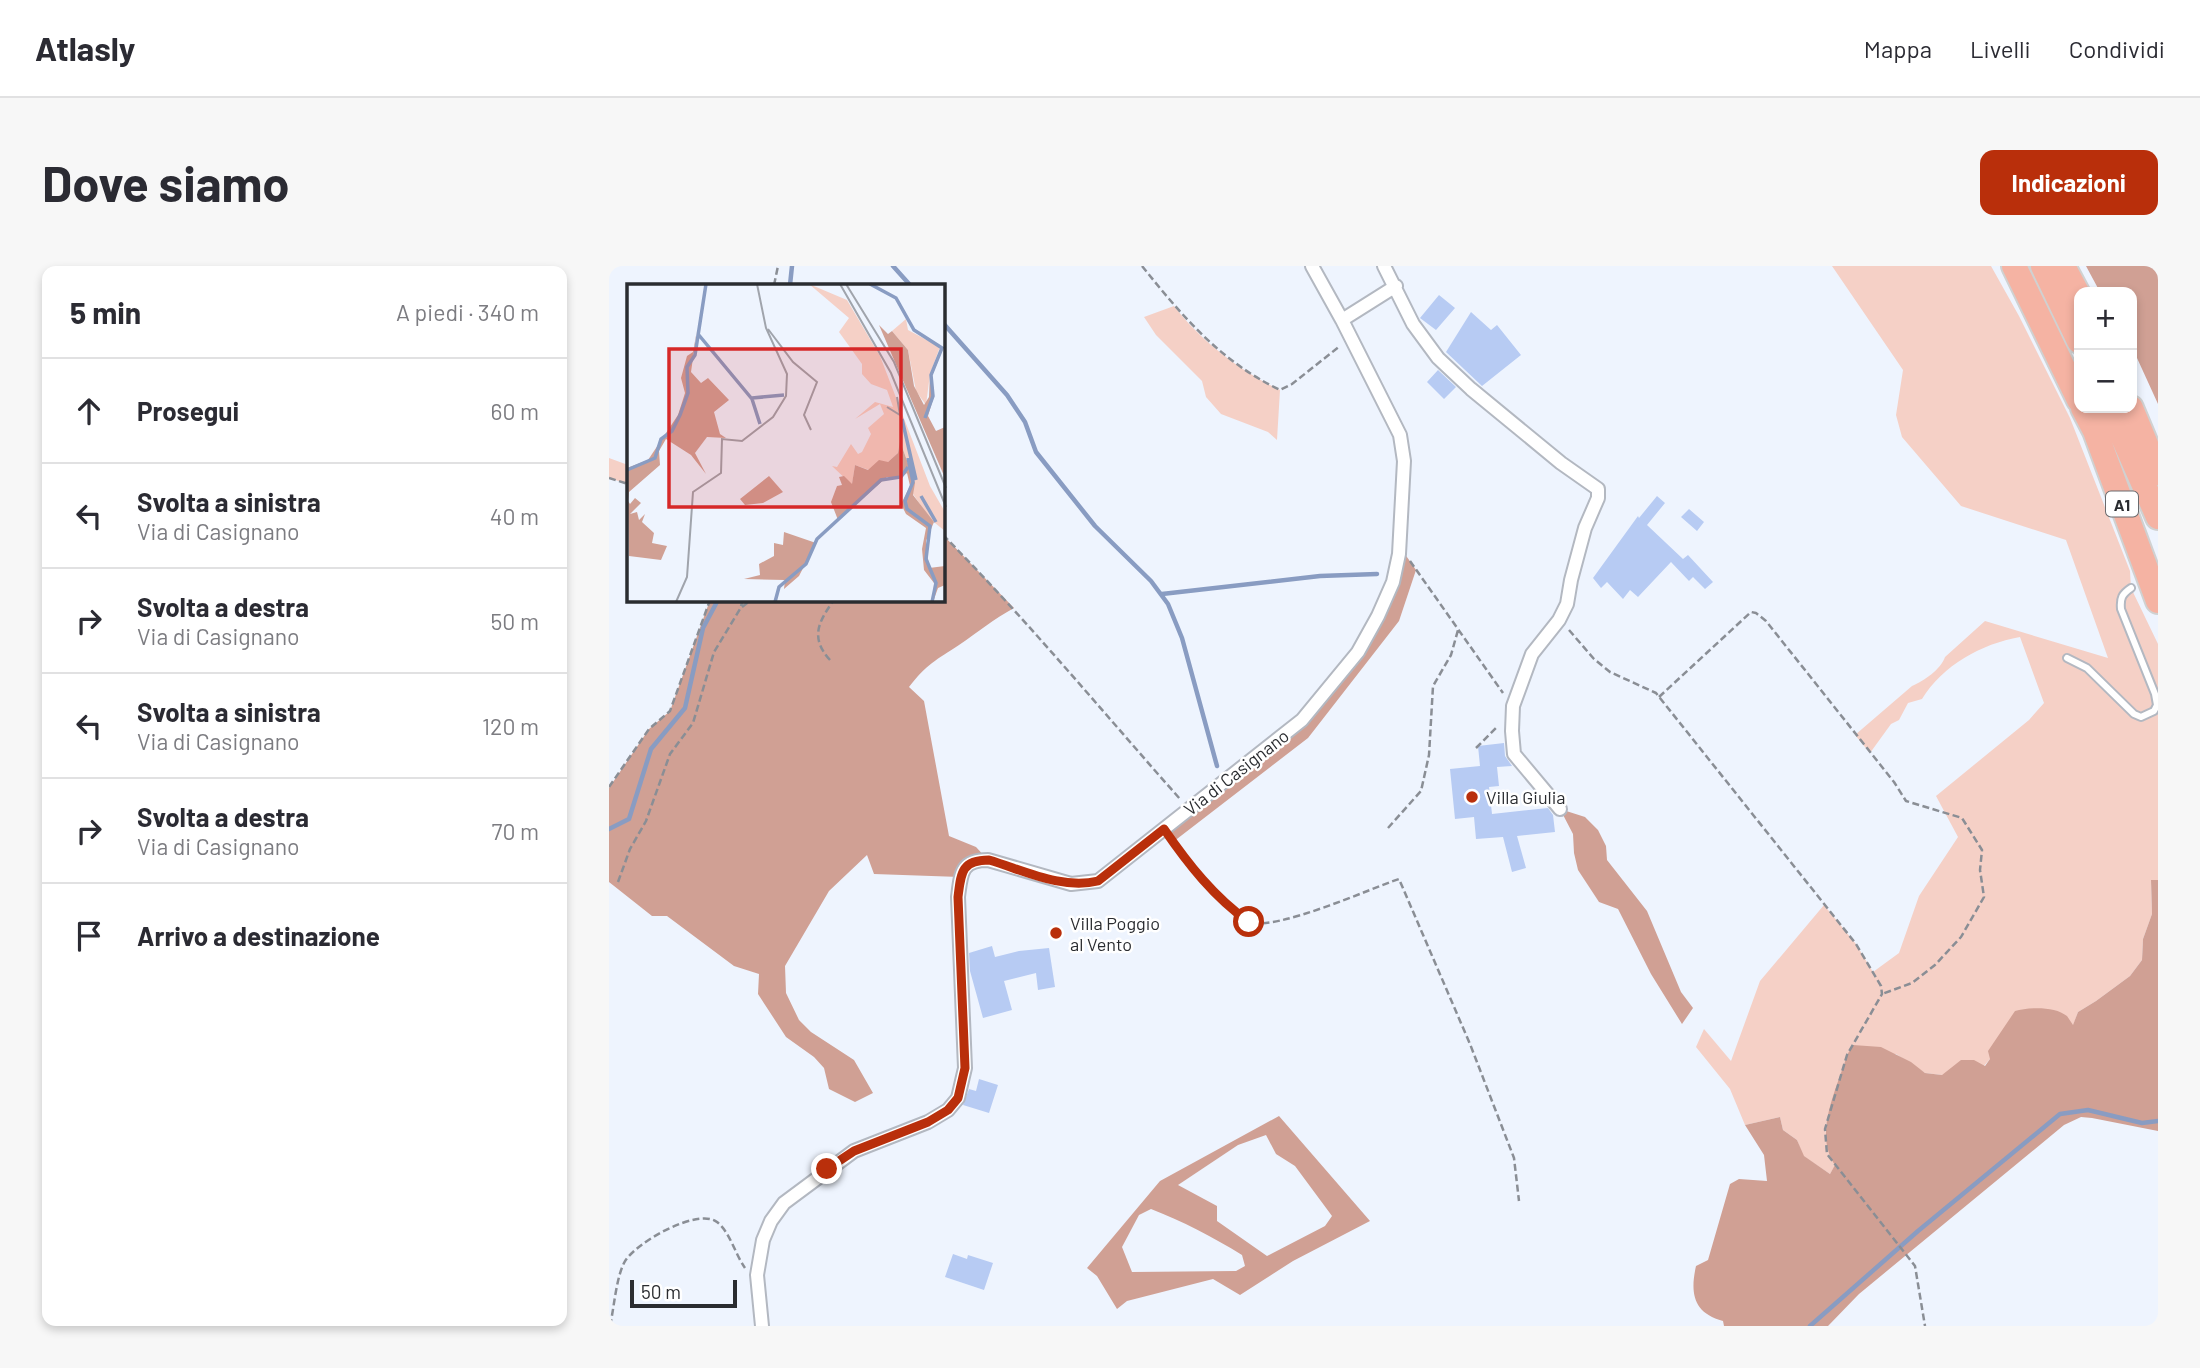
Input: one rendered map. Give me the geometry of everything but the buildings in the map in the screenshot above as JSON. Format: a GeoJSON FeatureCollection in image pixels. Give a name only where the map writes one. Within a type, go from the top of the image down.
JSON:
{"type":"FeatureCollection","features":[{"type":"Feature","properties":{"kind":"highway"},"geometry":{"type":"LineString","coordinates":[[2014,266],[2074,390]]}},
{"type":"Feature","properties":{"kind":"highway"},"geometry":{"type":"LineString","coordinates":[[2043,266],[2074,331]]}},
{"type":"Feature","properties":{"kind":"highway"},"geometry":{"type":"LineString","coordinates":[[2063,266],[2074,287]]}},
{"type":"Feature","properties":{"kind":"highway","name":"A1"},"geometry":{"type":"LineString","coordinates":[[2086,413],[2095,431],[2158,601]]}},
{"type":"Feature","properties":{"kind":"highway","name":"A1"},"geometry":{"type":"LineString","coordinates":[[2112,413],[2158,517]]}},
{"type":"Feature","properties":{"kind":"highway"},"geometry":{"type":"LineString","coordinates":[[2133,413],[2158,473]]}},
{"type":"Feature","properties":{"kind":"street","name":"Via di Casignano"},"geometry":{"type":"LineString","coordinates":[[762,1326],[757,1275],[763,1240],[771,1221],[784,1203],[854,1151],[928,1122],[948,1110],[958,1098],[965,1068],[958,897],[960,877],[965,867],[975,860],[989,860],[1071,884],[1098,881],[1303,720],[1358,652],[1378,616],[1392,582],[1399,547],[1404,461],[1400,435],[1312,266]]}},
{"type":"Feature","properties":{"kind":"street"},"geometry":{"type":"LineString","coordinates":[[1384,266],[1413,324],[1438,358],[1471,389],[1598,489],[1598,499],[1585,528],[1567,604],[1559,620],[1532,654],[1513,706],[1511,731],[1514,754],[1560,810]]}},
{"type":"Feature","properties":{"kind":"street"},"geometry":{"type":"LineString","coordinates":[[1342,320],[1396,286]]}},
{"type":"Feature","properties":{"kind":"lane"},"geometry":{"type":"LineString","coordinates":[[2067,658],[2087,668],[2134,714],[2141,717],[2154,711],[2157,705],[2155,694],[2121,608],[2120,600],[2123,594],[2131,588]]}},
{"type":"Feature","properties":{"kind":"path"},"geometry":{"type":"LineString","coordinates":[[774,284],[778,266]]}},
{"type":"Feature","properties":{"kind":"path"},"geometry":{"type":"LineString","coordinates":[[1142,266],[1185,320],[1232,362],[1280,390],[1292,384],[1350,337]]}},
{"type":"Feature","properties":{"kind":"path"},"geometry":{"type":"LineString","coordinates":[[609,478],[627,484]]}},
{"type":"Feature","properties":{"kind":"path"},"geometry":{"type":"LineString","coordinates":[[945,537],[1007,600],[1189,810]]}},
{"type":"Feature","properties":{"kind":"path"},"geometry":{"type":"LineString","coordinates":[[1399,547],[1503,693]]}},
{"type":"Feature","properties":{"kind":"path"},"geometry":{"type":"LineString","coordinates":[[609,788],[649,729],[670,712],[709,602]]}},
{"type":"Feature","properties":{"kind":"path"},"geometry":{"type":"LineString","coordinates":[[618,882],[630,849],[646,821],[670,754],[693,723],[714,652],[742,602]]}},
{"type":"Feature","properties":{"kind":"path"},"geometry":{"type":"LineString","coordinates":[[740,610],[749,602]]}},
{"type":"Feature","properties":{"kind":"path"},"geometry":{"type":"LineString","coordinates":[[831,660],[821,650],[818,630],[820,621],[833,602]]}},
{"type":"Feature","properties":{"kind":"path"},"geometry":{"type":"LineString","coordinates":[[1659,697],[1751,612],[1756,613],[1780,638],[1894,782],[1906,802],[1962,818],[1982,850],[1980,870],[1984,897],[1961,937],[1935,965],[1912,983],[1881,994]]}},
{"type":"Feature","properties":{"kind":"path"},"geometry":{"type":"LineString","coordinates":[[1559,620],[1594,659],[1610,672],[1656,693],[1856,944],[1881,986],[1881,994],[1847,1055],[1825,1129],[1827,1154],[1915,1266],[1925,1326]]}},
{"type":"Feature","properties":{"kind":"path"},"geometry":{"type":"LineString","coordinates":[[1388,828],[1421,791],[1429,755],[1433,686],[1451,654],[1458,629]]}},
{"type":"Feature","properties":{"kind":"path"},"geometry":{"type":"LineString","coordinates":[[1476,748],[1498,726],[1501,716]]}},
{"type":"Feature","properties":{"kind":"path"},"geometry":{"type":"LineString","coordinates":[[1164,829],[1186,862],[1233,910],[1249,922],[1277,922],[1399,879],[1470,1044],[1514,1158],[1519,1201]]}},
{"type":"Feature","properties":{"kind":"path"},"geometry":{"type":"LineString","coordinates":[[610,1326],[624,1263],[629,1256],[643,1244],[693,1219],[714,1220],[722,1227],[739,1260],[758,1284]]}},
{"type":"Feature","properties":{"kind":"shaded area"},"geometry":{"type":"Polygon","coordinates":[[[1832,266],[1991,266],[2019,316],[2070,418],[2130,571],[2131,588],[2158,644],[2158,880],[2151,880],[2152,914],[2143,939],[2142,960],[2130,976],[2078,1012],[2073,1026],[1990,1059],[1984,1066],[1942,1075],[1925,1073],[1896,1054],[1847,1055],[1825,1129],[1835,1166],[1830,1174],[1803,1156],[1797,1140],[1783,1130],[1780,1117],[1745,1125],[1730,1089],[1696,1047],[1704,1029],[1731,1061],[1760,981],[1824,905],[1856,944],[1873,972],[1899,953],[1919,896],[1958,837],[1936,796],[2029,720],[2044,703],[2020,637],[1991,645],[1952,666],[1922,699],[1908,703],[1899,720],[1891,724],[1870,753],[1855,735],[1912,686],[1931,674],[1945,657],[1985,621],[2108,658],[2066,540],[1961,506],[1902,437],[1896,415],[1903,370],[1832,266]]]}},
{"type":"Feature","properties":{"kind":"shaded area"},"geometry":{"type":"Polygon","coordinates":[[[2086,266],[2158,266],[2158,404],[2137,358],[2137,287],[2097,287],[2086,266]]]}},
{"type":"Feature","properties":{"kind":"shaded area"},"geometry":{"type":"Polygon","coordinates":[[[1174,306],[1196,331],[1222,354],[1250,374],[1280,390],[1277,440],[1268,432],[1221,414],[1206,397],[1202,381],[1156,335],[1144,317],[1174,306]]]}},
{"type":"Feature","properties":{"kind":"shaded area"},"geometry":{"type":"Polygon","coordinates":[[[609,458],[627,465],[627,484],[609,478],[609,458]]]}},
{"type":"Feature","properties":{"kind":"shaded area"},"geometry":{"type":"Polygon","coordinates":[[[945,537],[1014,608],[932,663],[909,687],[924,701],[949,836],[976,847],[988,860],[975,861],[960,877],[874,874],[867,855],[829,891],[785,966],[786,993],[799,1020],[811,1032],[854,1060],[873,1093],[855,1102],[829,1089],[824,1068],[814,1057],[786,1037],[758,994],[759,974],[734,966],[667,916],[652,916],[609,882],[609,788],[649,729],[670,711],[709,602],[945,602],[945,537]]]}},
{"type":"Feature","properties":{"kind":"shaded area"},"geometry":{"type":"Polygon","coordinates":[[[1400,547],[1416,570],[1399,621],[1308,738],[1173,842],[1164,829],[1303,720],[1378,616],[1400,547]]]}},
{"type":"Feature","properties":{"kind":"shaded area"},"geometry":{"type":"Polygon","coordinates":[[[1560,809],[1585,817],[1598,830],[1606,846],[1607,860],[1647,911],[1681,992],[1693,1008],[1682,1024],[1651,974],[1618,909],[1599,902],[1578,870],[1573,834],[1560,809]]]}},
{"type":"Feature","properties":{"kind":"shaded area"},"geometry":{"type":"Polygon","coordinates":[[[2151,880],[2158,880],[2158,1131],[2081,1117],[2064,1125],[1859,1294],[1828,1326],[1724,1326],[1723,1321],[1705,1313],[1696,1301],[1694,1293],[1696,1266],[1708,1260],[1730,1184],[1739,1179],[1767,1181],[1764,1155],[1745,1125],[1780,1117],[1783,1130],[1797,1140],[1804,1156],[1830,1174],[1835,1165],[1826,1139],[1826,1125],[1833,1096],[1853,1045],[1881,1047],[1911,1062],[1925,1073],[1942,1075],[1961,1060],[1974,1060],[1985,1066],[1990,1059],[1988,1051],[2015,1011],[2034,1008],[2056,1010],[2067,1016],[2073,1025],[2078,1012],[2130,976],[2142,960],[2143,939],[2152,914],[2151,880]]]}},
{"type":"Feature","properties":{"kind":"shaded area"},"geometry":{"type":"Polygon","coordinates":[[[1279,1116],[1370,1221],[1293,1261],[1240,1295],[1213,1279],[1127,1301],[1117,1309],[1097,1276],[1087,1268],[1160,1181],[1279,1116]],[[1266,1135],[1238,1145],[1178,1185],[1217,1206],[1217,1221],[1267,1256],[1325,1226],[1332,1216],[1295,1166],[1276,1154],[1266,1135]],[[1151,1209],[1139,1215],[1122,1247],[1132,1272],[1236,1271],[1245,1266],[1242,1255],[1231,1248],[1151,1209]]]}},
{"type":"Feature","properties":{"kind":"waterway"},"geometry":{"type":"LineString","coordinates":[[790,284],[792,266]]}},
{"type":"Feature","properties":{"kind":"waterway"},"geometry":{"type":"LineString","coordinates":[[893,266],[909,284]]}},
{"type":"Feature","properties":{"kind":"waterway"},"geometry":{"type":"LineString","coordinates":[[945,325],[1007,395],[1025,422],[1036,452],[1095,526],[1151,581],[1168,604],[1182,638],[1217,766]]}},
{"type":"Feature","properties":{"kind":"waterway"},"geometry":{"type":"LineString","coordinates":[[1162,594],[1320,576],[1377,574]]}},
{"type":"Feature","properties":{"kind":"waterway"},"geometry":{"type":"LineString","coordinates":[[609,829],[629,819],[651,749],[685,708],[703,628],[717,602]]}},
{"type":"Feature","properties":{"kind":"waterway"},"geometry":{"type":"LineString","coordinates":[[1810,1326],[1918,1231],[2060,1114],[2088,1110],[2142,1123],[2158,1121]]}},
{"type":"Feature","properties":{"kind":"place","name":"Villa Giulia"},"geometry":{"type":"Point","coordinates":[1472,797]}},
{"type":"Feature","properties":{"kind":"place","name":"Villa Poggio al Vento"},"geometry":{"type":"Point","coordinates":[1056,933]}},
{"type":"Feature","properties":{"kind":"route"},"geometry":{"type":"LineString","coordinates":[[827,1169],[854,1151],[928,1122],[948,1110],[958,1098],[965,1068],[958,897],[960,877],[965,867],[975,860],[989,860],[1071,884],[1087,884],[1098,881],[1164,829],[1186,862],[1233,910],[1249,922]]}}]}
